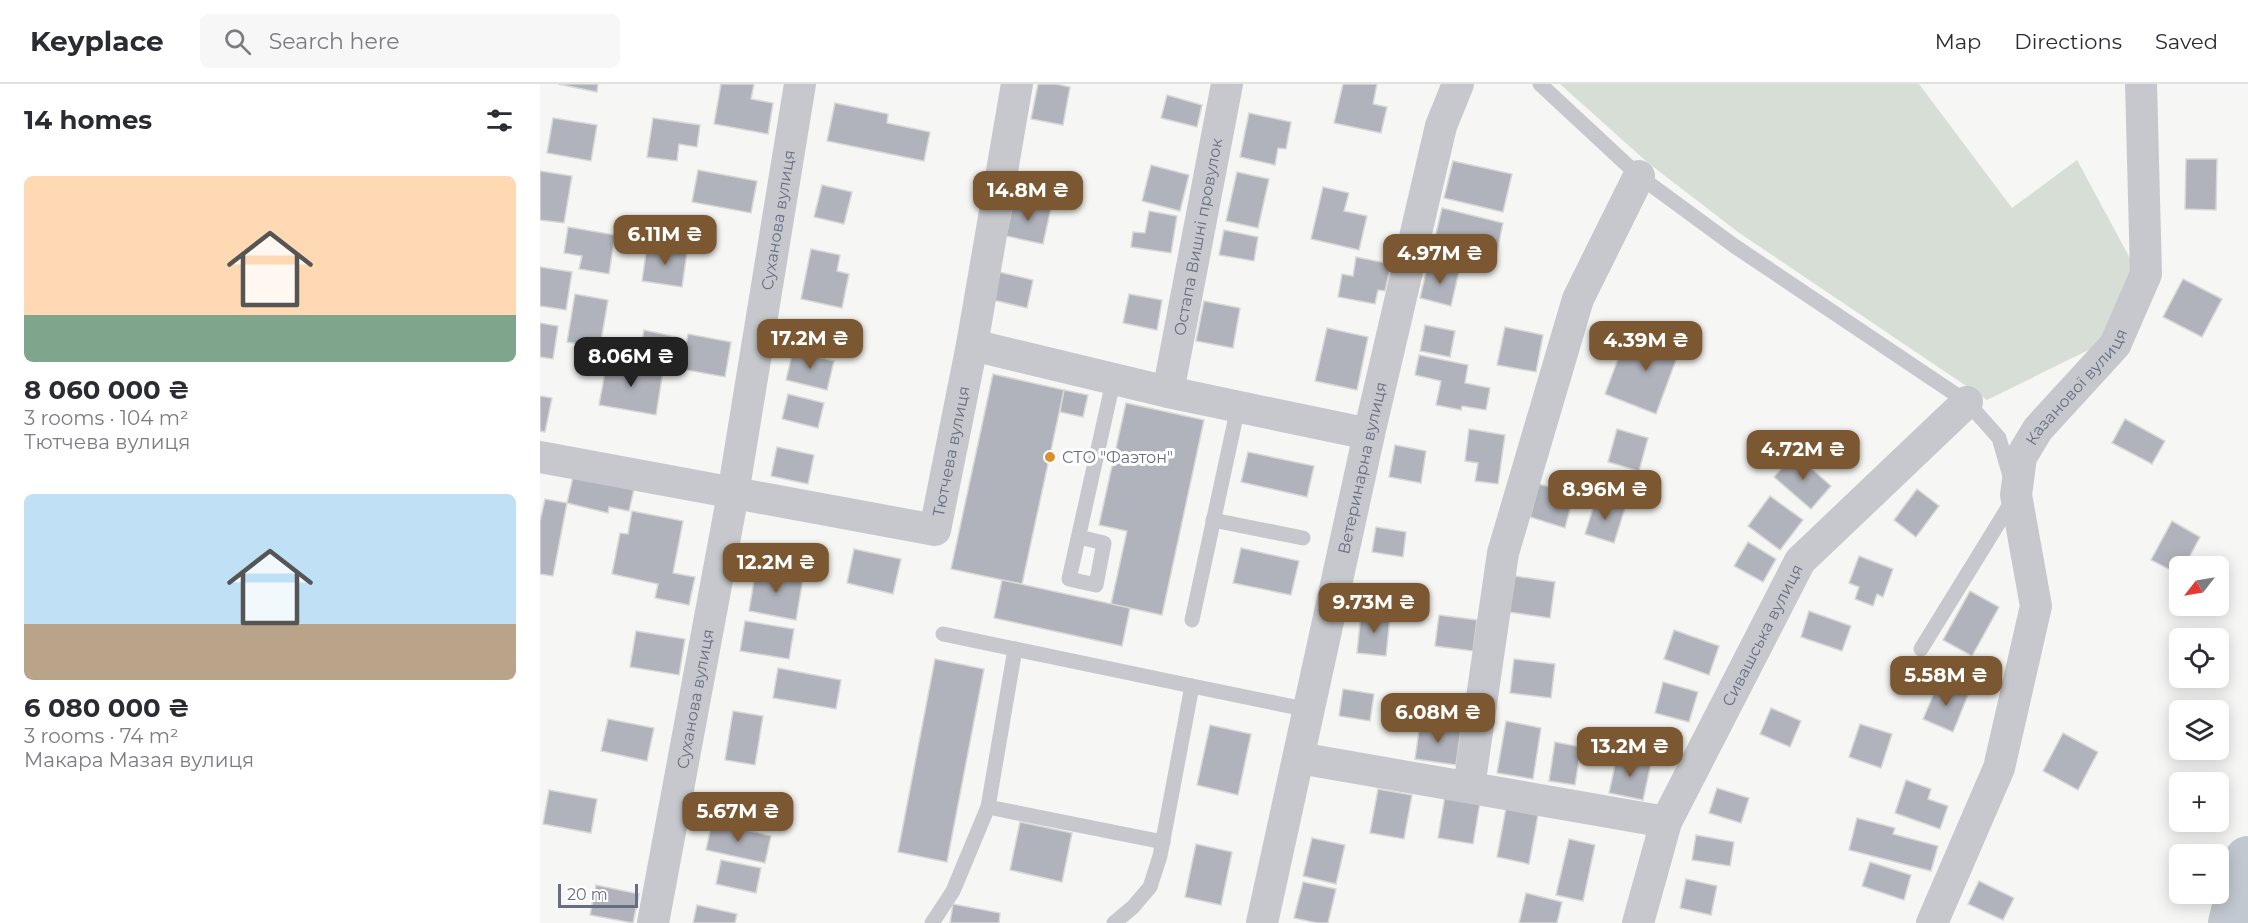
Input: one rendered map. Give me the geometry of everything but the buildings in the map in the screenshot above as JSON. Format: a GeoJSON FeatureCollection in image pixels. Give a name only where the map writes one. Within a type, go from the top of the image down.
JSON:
{"type":"FeatureCollection","features":[{"type":"Feature","properties":{"kind":"street","name":"Суханова вулиця"},"geometry":{"type":"LineString","coordinates":[[653,923],[733,494],[800,84]]}},
{"type":"Feature","properties":{"kind":"street","name":"Тютчева вулиця"},"geometry":{"type":"LineString","coordinates":[[540,457],[934,530],[972,345],[1017,84]]}},
{"type":"Feature","properties":{"kind":"street","name":"Остапа Вишні провулок"},"geometry":{"type":"LineString","coordinates":[[1168,392],[1227,84]]}},
{"type":"Feature","properties":{"kind":"street","name":"Ветеринарна вулиця"},"geometry":{"type":"LineString","coordinates":[[1263,923],[1368,434],[1441,126],[1458,84]]}},
{"type":"Feature","properties":{"kind":"street","name":"Казанової вулиця"},"geometry":{"type":"LineString","coordinates":[[1932,923],[1999,768],[2036,606],[2016,495],[2020,457],[2038,429],[2115,345],[2146,274],[2141,84]]}},
{"type":"Feature","properties":{"kind":"street"},"geometry":{"type":"LineString","coordinates":[[1470,787],[1503,553],[1578,299],[1639,176]]}},
{"type":"Feature","properties":{"kind":"street"},"geometry":{"type":"LineString","coordinates":[[972,345],[1168,392],[1368,434]]}},
{"type":"Feature","properties":{"kind":"street","name":"Сивашська вулиця"},"geometry":{"type":"LineString","coordinates":[[1638,923],[1666,822],[1800,561],[1966,402]]}},
{"type":"Feature","properties":{"kind":"street"},"geometry":{"type":"LineString","coordinates":[[1299,758],[1666,822]]}},
{"type":"Feature","properties":{"kind":"lane"},"geometry":{"type":"LineString","coordinates":[[1540,84],[1639,176],[1733,245],[1966,402],[1999,438],[2016,495],[1921,649]]}},
{"type":"Feature","properties":{"kind":"lane"},"geometry":{"type":"LineString","coordinates":[[1078,537],[1114,379]]}},
{"type":"Feature","properties":{"kind":"lane"},"geometry":{"type":"LineString","coordinates":[[1192,620],[1238,407]]}},
{"type":"Feature","properties":{"kind":"lane"},"geometry":{"type":"LineString","coordinates":[[1214,520],[1303,538]]}},
{"type":"Feature","properties":{"kind":"lane"},"geometry":{"type":"LineString","coordinates":[[943,634],[1309,710]]}},
{"type":"Feature","properties":{"kind":"lane"},"geometry":{"type":"LineString","coordinates":[[932,923],[953,891],[987,807],[1015,650]]}},
{"type":"Feature","properties":{"kind":"lane"},"geometry":{"type":"LineString","coordinates":[[1114,923],[1133,907],[1150,887],[1162,842],[1192,686]]}},
{"type":"Feature","properties":{"kind":"lane"},"geometry":{"type":"LineString","coordinates":[[987,807],[1162,842]]}},
{"type":"Feature","properties":{"kind":"shaded area"},"geometry":{"type":"Polygon","coordinates":[[[1560,84],[1919,84],[2012,208],[2077,160],[2139,275],[2109,340],[1987,400],[1738,232],[1647,162],[1560,84]]]}},
{"type":"Feature","properties":{"kind":"waterway"},"geometry":{"type":"LineString","coordinates":[[2232,923],[2248,860]]}},
{"type":"Feature","properties":{"kind":"place","name":"СТО \"Фаэтон\""},"geometry":{"type":"Point","coordinates":[1050,457]}}]}
